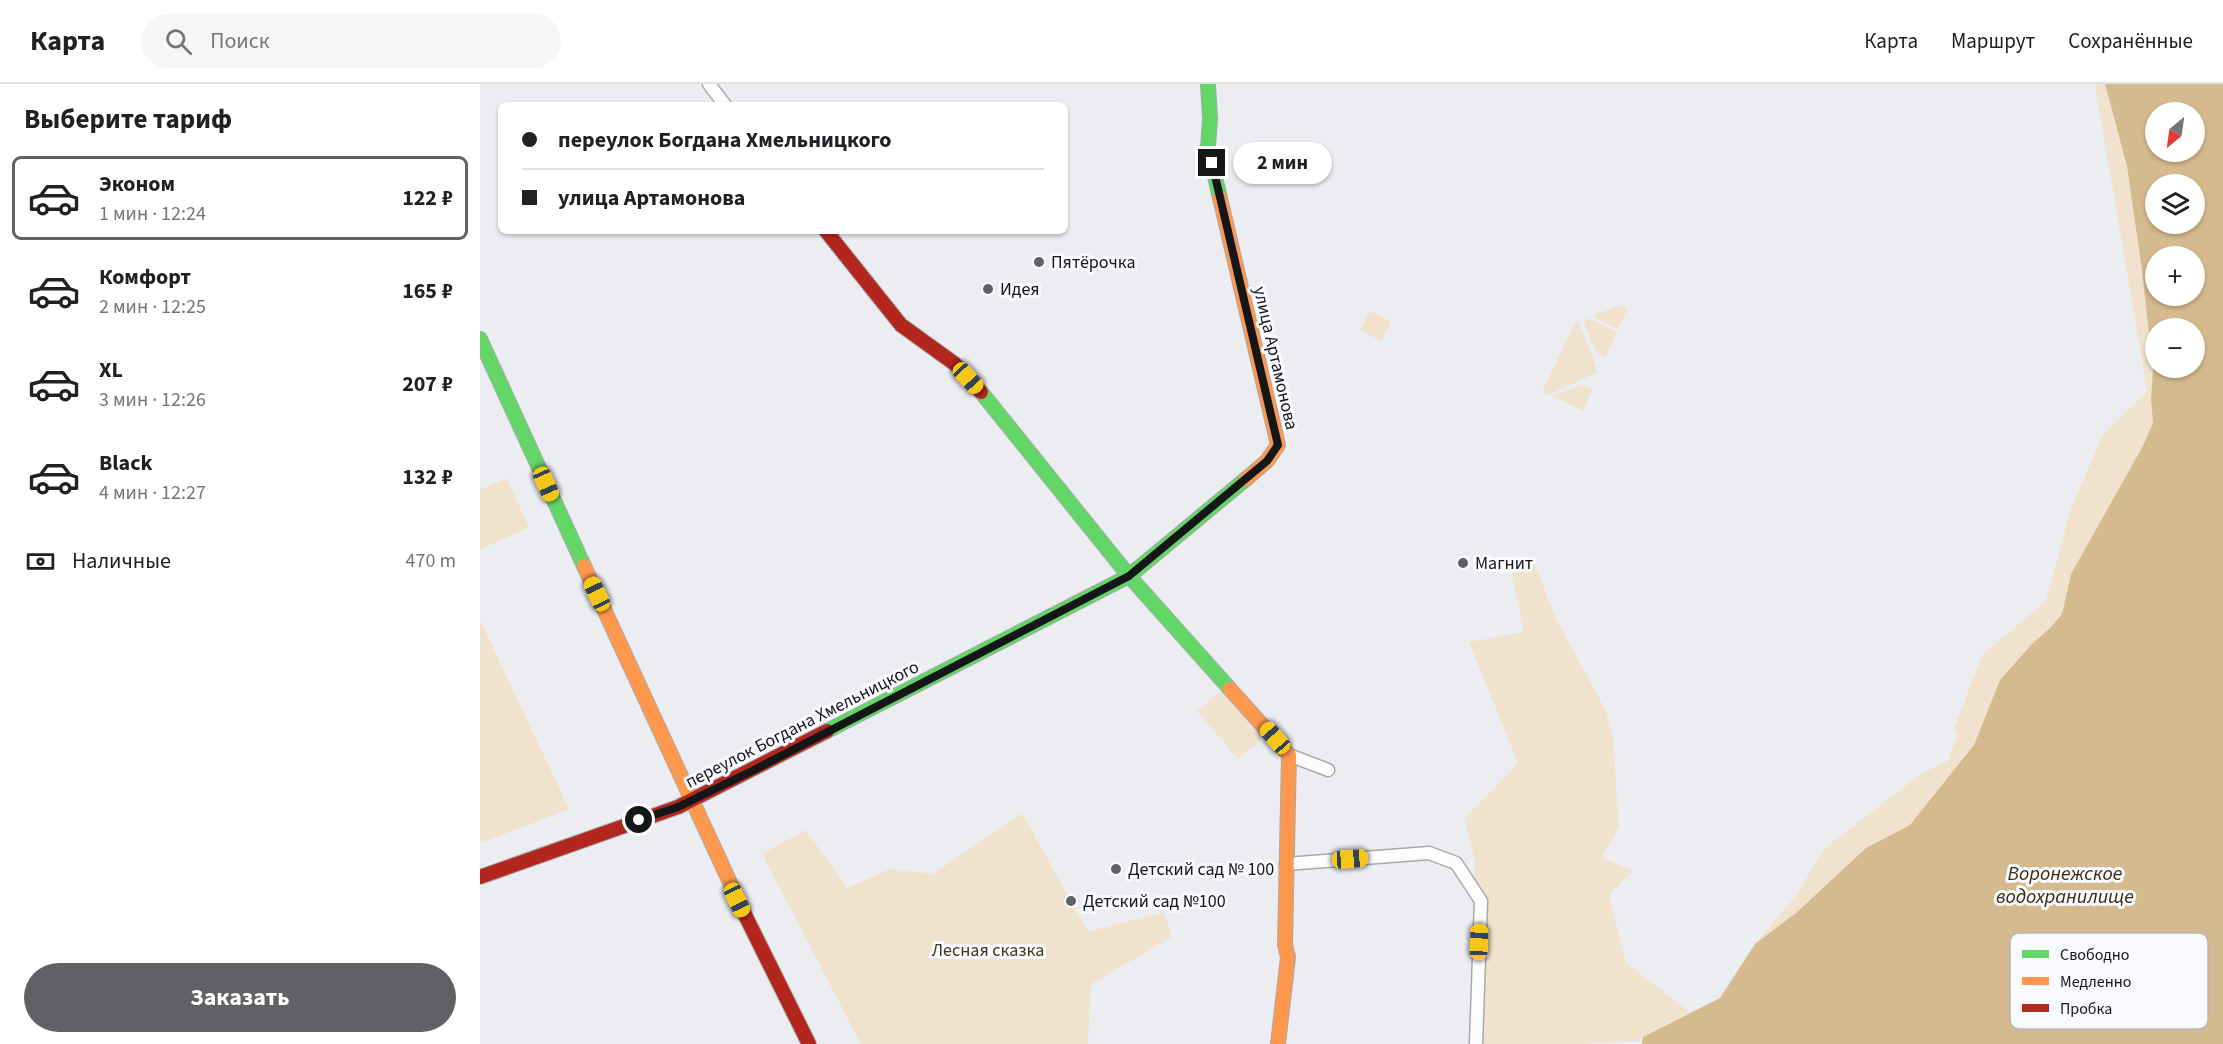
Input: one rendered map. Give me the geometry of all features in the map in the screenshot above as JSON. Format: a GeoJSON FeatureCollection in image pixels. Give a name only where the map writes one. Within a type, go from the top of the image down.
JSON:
{"type":"FeatureCollection","features":[{"type":"Feature","properties":{"kind":"street"},"geometry":{"type":"LineString","coordinates":[[709,84],[723,102]]}},
{"type":"Feature","properties":{"kind":"street","name":"улица Артамонова"},"geometry":{"type":"LineString","coordinates":[[1129,576],[1267,461],[1278,445],[1208,147],[1210,119],[1208,84]]}},
{"type":"Feature","properties":{"kind":"street"},"geometry":{"type":"LineString","coordinates":[[828,234],[901,325],[955,364],[980,391],[1129,576],[1289,755],[1328,770]]}},
{"type":"Feature","properties":{"kind":"street"},"geometry":{"type":"LineString","coordinates":[[480,339],[746,918],[808,1044]]}},
{"type":"Feature","properties":{"kind":"street","name":"переулок Богдана Хмельницкого"},"geometry":{"type":"LineString","coordinates":[[480,877],[692,800],[866,713],[1129,576]]}},
{"type":"Feature","properties":{"kind":"street"},"geometry":{"type":"LineString","coordinates":[[1278,1044],[1288,957],[1285,945],[1289,755]]}},
{"type":"Feature","properties":{"kind":"street"},"geometry":{"type":"LineString","coordinates":[[1286,864],[1429,853],[1456,863],[1481,901],[1476,1044]]}},
{"type":"Feature","properties":{"kind":"green space"},"geometry":{"type":"Polygon","coordinates":[[[2095,84],[2105,84],[2127,166],[2148,318],[2145,318],[2145,378],[2152,378],[2153,423],[2143,446],[2071,574],[2062,614],[2000,680],[1974,745],[1949,778],[1910,825],[1866,848],[1796,913],[1755,944],[1795,897],[1825,848],[1922,773],[1948,761],[1957,736],[1954,728],[1983,654],[2046,601],[2072,506],[2103,434],[2147,391],[2095,84]]]}},
{"type":"Feature","properties":{"kind":"green space"},"geometry":{"type":"Polygon","coordinates":[[[1622,305],[1628,308],[1618,329],[1595,318],[1597,314],[1622,305]]]}},
{"type":"Feature","properties":{"kind":"green space"},"geometry":{"type":"Polygon","coordinates":[[[1370,311],[1391,322],[1381,341],[1360,330],[1370,311]]]}},
{"type":"Feature","properties":{"kind":"green space"},"geometry":{"type":"Polygon","coordinates":[[[1587,318],[1617,332],[1605,357],[1597,353],[1584,324],[1587,318]]]}},
{"type":"Feature","properties":{"kind":"green space"},"geometry":{"type":"Polygon","coordinates":[[[1576,321],[1579,323],[1598,372],[1548,395],[1542,392],[1576,321]]]}},
{"type":"Feature","properties":{"kind":"green space"},"geometry":{"type":"Polygon","coordinates":[[[1582,385],[1593,389],[1583,411],[1552,396],[1582,385]]]}},
{"type":"Feature","properties":{"kind":"green space"},"geometry":{"type":"Polygon","coordinates":[[[507,478],[529,528],[480,549],[480,490],[507,478]]]}},
{"type":"Feature","properties":{"kind":"green space"},"geometry":{"type":"Polygon","coordinates":[[[1533,560],[1557,621],[1605,709],[1613,737],[1619,827],[1602,857],[1632,871],[1609,895],[1626,963],[1690,1012],[1639,1041],[1481,1044],[1474,937],[1475,863],[1465,818],[1518,763],[1469,642],[1524,632],[1512,574],[1533,560]]]}},
{"type":"Feature","properties":{"kind":"green space"},"geometry":{"type":"Polygon","coordinates":[[[480,620],[569,809],[481,843],[480,840],[480,620]]]}},
{"type":"Feature","properties":{"kind":"green space"},"geometry":{"type":"Polygon","coordinates":[[[1223,690],[1263,738],[1238,759],[1197,711],[1223,690]]]}},
{"type":"Feature","properties":{"kind":"green space","name":"Лесная сказка"},"geometry":{"type":"Polygon","coordinates":[[[1022,813],[1088,932],[1164,912],[1172,937],[1091,984],[1088,1044],[861,1044],[762,854],[806,830],[847,888],[890,869],[933,874],[1022,813]]]}},
{"type":"Feature","properties":{"kind":"water","name":"Воронежское водохранилище"},"geometry":{"type":"Polygon","coordinates":[[[2105,84],[2223,84],[2223,1044],[1642,1044],[1643,1037],[1720,998],[1755,944],[1796,913],[1866,848],[1910,825],[1974,745],[2000,680],[2062,614],[2071,574],[2143,446],[2153,423],[2152,378],[2205,378],[2205,318],[2147,318],[2146,306],[2205,306],[2205,246],[2145,246],[2145,298],[2127,166],[2105,84]]]}},
{"type":"Feature","properties":{"kind":"traffic: fast"},"geometry":{"type":"LineString","coordinates":[[1208,84],[1210,119],[1208,147],[1220,198]]}},
{"type":"Feature","properties":{"kind":"traffic: fast"},"geometry":{"type":"LineString","coordinates":[[480,339],[584,566]]}},
{"type":"Feature","properties":{"kind":"traffic: fast"},"geometry":{"type":"LineString","coordinates":[[981,392],[1129,576],[1230,689]]}},
{"type":"Feature","properties":{"kind":"traffic: fast"},"geometry":{"type":"LineString","coordinates":[[827,731],[1129,576],[1246,479]]}},
{"type":"Feature","properties":{"kind":"traffic: slow"},"geometry":{"type":"LineString","coordinates":[[1220,198],[1278,445],[1267,461],[1246,479]]}},
{"type":"Feature","properties":{"kind":"traffic: slow"},"geometry":{"type":"LineString","coordinates":[[584,566],[745,915]]}},
{"type":"Feature","properties":{"kind":"traffic: slow"},"geometry":{"type":"LineString","coordinates":[[1230,689],[1289,755],[1285,945],[1288,957],[1278,1044]]}},
{"type":"Feature","properties":{"kind":"traffic: jam"},"geometry":{"type":"LineString","coordinates":[[828,234],[901,325],[955,364],[981,392]]}},
{"type":"Feature","properties":{"kind":"traffic: jam"},"geometry":{"type":"LineString","coordinates":[[480,877],[678,807],[827,731]]}},
{"type":"Feature","properties":{"kind":"traffic: jam"},"geometry":{"type":"LineString","coordinates":[[745,915],[809,1044]]}},
{"type":"Feature","properties":{"kind":"place","name":"Пятёрочка"},"geometry":{"type":"Point","coordinates":[1039,262]}},
{"type":"Feature","properties":{"kind":"place","name":"Идея"},"geometry":{"type":"Point","coordinates":[988,289]}},
{"type":"Feature","properties":{"kind":"place","name":"Магнит"},"geometry":{"type":"Point","coordinates":[1463,563]}},
{"type":"Feature","properties":{"kind":"place","name":"Детский сад № 100"},"geometry":{"type":"Point","coordinates":[1116,869]}},
{"type":"Feature","properties":{"kind":"place","name":"Детский сад №100"},"geometry":{"type":"Point","coordinates":[1071,901]}},
{"type":"Feature","properties":{"kind":"route"},"geometry":{"type":"LineString","coordinates":[[639,820],[678,807],[752,771],[1041,624],[1129,576],[1267,461],[1278,445],[1212,163]]}}]}
